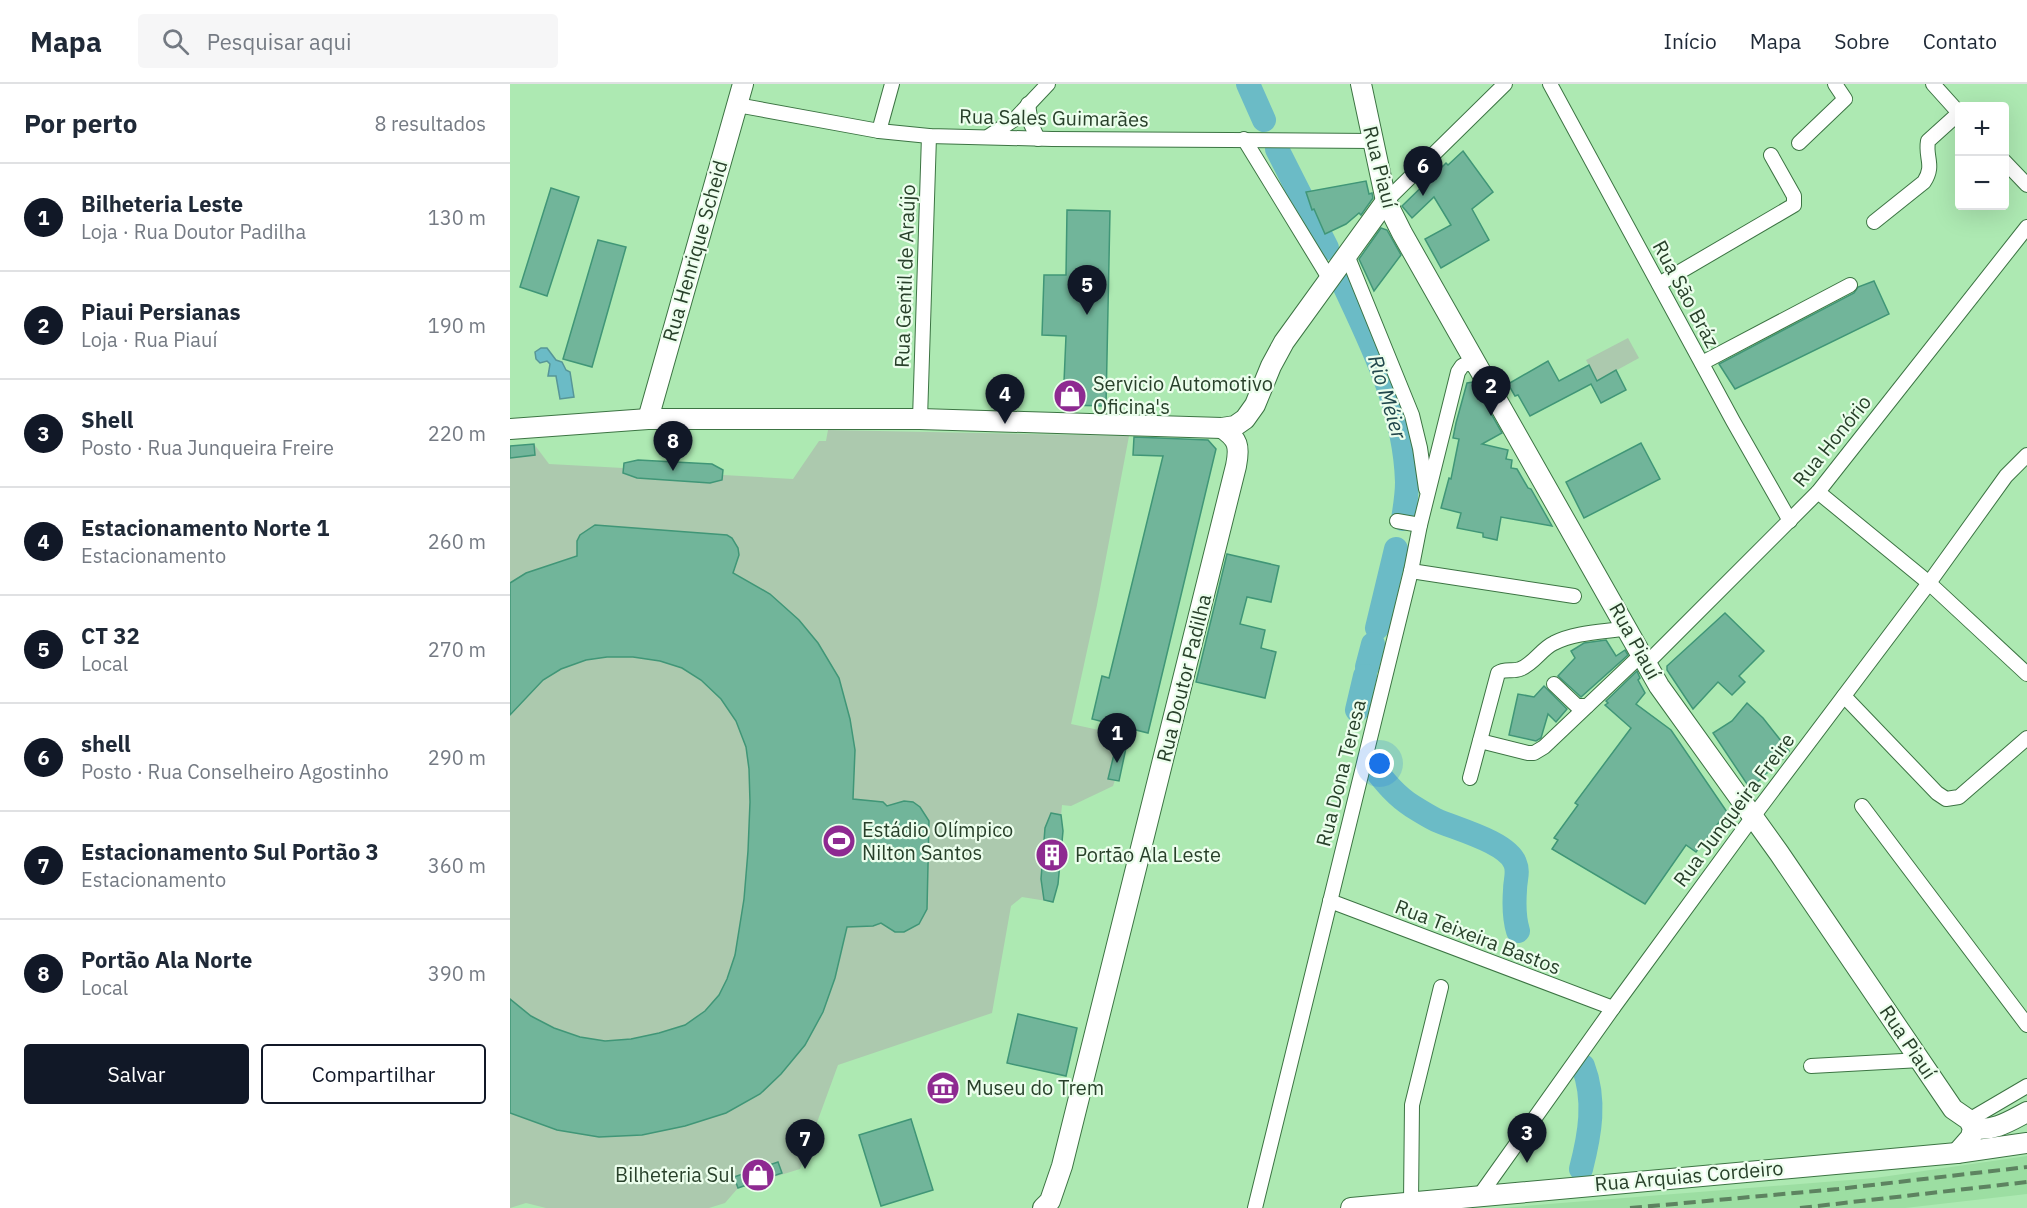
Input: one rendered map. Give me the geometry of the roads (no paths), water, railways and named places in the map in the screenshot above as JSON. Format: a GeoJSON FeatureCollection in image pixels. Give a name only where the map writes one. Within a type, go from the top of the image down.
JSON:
{"type":"FeatureCollection","features":[{"type":"Feature","properties":{"kind":"street","name":"Rua Henrique Scheid"},"geometry":{"type":"LineString","coordinates":[[648,419],[743,84]]}},
{"type":"Feature","properties":{"kind":"street"},"geometry":{"type":"LineString","coordinates":[[879,131],[892,84]]}},
{"type":"Feature","properties":{"kind":"street"},"geometry":{"type":"LineString","coordinates":[[987,137],[1008,125],[1048,84]]}},
{"type":"Feature","properties":{"kind":"street","name":"Rua Piauí"},"geometry":{"type":"LineString","coordinates":[[1361,84],[1386,201],[1478,368],[1665,694],[1785,863],[1953,1109],[1971,1124]]}},
{"type":"Feature","properties":{"kind":"street"},"geometry":{"type":"LineString","coordinates":[[510,429],[648,419],[920,419],[1222,428],[1235,426],[1245,419],[1255,405],[1284,342],[1386,201],[1505,84]]}},
{"type":"Feature","properties":{"kind":"street","name":"Rua São Bráz"},"geometry":{"type":"LineString","coordinates":[[1550,84],[1790,521]]}},
{"type":"Feature","properties":{"kind":"street"},"geometry":{"type":"LineString","coordinates":[[1799,143],[1845,99],[1835,84]]}},
{"type":"Feature","properties":{"kind":"street"},"geometry":{"type":"LineString","coordinates":[[1933,84],[1955,109]]}},
{"type":"Feature","properties":{"kind":"street"},"geometry":{"type":"LineString","coordinates":[[1028,104],[1031,124],[1038,139]]}},
{"type":"Feature","properties":{"kind":"street","name":"Rua Sales Guimarães"},"geometry":{"type":"LineString","coordinates":[[737,105],[879,131],[929,136],[1373,141]]}},
{"type":"Feature","properties":{"kind":"street"},"geometry":{"type":"LineString","coordinates":[[1874,222],[1924,182],[1930,174],[1931,166],[1928,141],[1955,117]]}},
{"type":"Feature","properties":{"kind":"street","name":"Rua Gentil de Araújo"},"geometry":{"type":"LineString","coordinates":[[920,419],[929,136]]}},
{"type":"Feature","properties":{"kind":"street"},"geometry":{"type":"LineString","coordinates":[[1244,139],[1329,278]]}},
{"type":"Feature","properties":{"kind":"street"},"geometry":{"type":"LineString","coordinates":[[1659,284],[1794,205],[1794,196],[1771,155]]}},
{"type":"Feature","properties":{"kind":"street"},"geometry":{"type":"LineString","coordinates":[[2009,166],[2027,185]]}},
{"type":"Feature","properties":{"kind":"street","name":"Rua Honório"},"geometry":{"type":"LineString","coordinates":[[1480,741],[1534,753],[1645,658],[1818,492],[2027,227]]}},
{"type":"Feature","properties":{"kind":"street"},"geometry":{"type":"LineString","coordinates":[[1347,255],[1412,415],[1420,448],[1427,497]]}},
{"type":"Feature","properties":{"kind":"street"},"geometry":{"type":"LineString","coordinates":[[1702,363],[1850,285]]}},
{"type":"Feature","properties":{"kind":"street","name":"Rua Dona Teresa"},"geometry":{"type":"LineString","coordinates":[[1255,1208],[1411,571],[1408,523],[1427,497],[1458,372],[1468,363],[1478,368]]}},
{"type":"Feature","properties":{"kind":"street","name":"Rua Doutor Padilha"},"geometry":{"type":"LineString","coordinates":[[1042,1208],[1050,1202],[1062,1166],[1239,454],[1234,437],[1222,428]]}},
{"type":"Feature","properties":{"kind":"street","name":"Rua Junqueira Freire"},"geometry":{"type":"LineString","coordinates":[[1480,1195],[1752,818],[1929,584],[2006,476],[2027,455]]}},
{"type":"Feature","properties":{"kind":"street"},"geometry":{"type":"LineString","coordinates":[[1818,492],[1929,584],[2027,674]]}},
{"type":"Feature","properties":{"kind":"street"},"geometry":{"type":"LineString","coordinates":[[1411,571],[1574,596]]}},
{"type":"Feature","properties":{"kind":"street"},"geometry":{"type":"LineString","coordinates":[[1470,778],[1498,673],[1502,670],[1519,670],[1530,664],[1551,644],[1569,637],[1628,628]]}},
{"type":"Feature","properties":{"kind":"street"},"geometry":{"type":"LineString","coordinates":[[1554,684],[1577,706],[1587,706]]}},
{"type":"Feature","properties":{"kind":"street"},"geometry":{"type":"LineString","coordinates":[[1844,696],[1937,793],[1946,799],[1959,797],[2027,738]]}},
{"type":"Feature","properties":{"kind":"street"},"geometry":{"type":"LineString","coordinates":[[1862,806],[2027,1025]]}},
{"type":"Feature","properties":{"kind":"street","name":"Rua Teixeira Bastos"},"geometry":{"type":"LineString","coordinates":[[1330,901],[1613,1008]]}},
{"type":"Feature","properties":{"kind":"street"},"geometry":{"type":"LineString","coordinates":[[1411,1202],[1412,1105],[1441,987]]}},
{"type":"Feature","properties":{"kind":"street"},"geometry":{"type":"LineString","coordinates":[[1811,1066],[1921,1060]]}},
{"type":"Feature","properties":{"kind":"street"},"geometry":{"type":"LineString","coordinates":[[1971,1124],[2027,1086]]}},
{"type":"Feature","properties":{"kind":"street"},"geometry":{"type":"LineString","coordinates":[[1971,1124],[1982,1130],[2004,1124],[2027,1112]]}},
{"type":"Feature","properties":{"kind":"street"},"geometry":{"type":"LineString","coordinates":[[1957,1153],[1971,1137],[1971,1124]]}},
{"type":"Feature","properties":{"kind":"street"},"geometry":{"type":"LineString","coordinates":[[2004,1124],[2006,1136],[2027,1141]]}},
{"type":"Feature","properties":{"kind":"street","name":"Rua Arquias Cordeiro"},"geometry":{"type":"LineString","coordinates":[[1351,1208],[1957,1153],[2027,1141]]}},
{"type":"Feature","properties":{"kind":"water"},"geometry":{"type":"Polygon","coordinates":[[[541,348],[547,348],[556,360],[562,362],[566,370],[570,372],[574,397],[560,399],[556,376],[548,376],[550,364],[547,361],[540,363],[536,359],[535,352],[541,348]]]}},
{"type":"Feature","properties":{"kind":"waterway","name":"Rio Méier"},"geometry":{"type":"LineString","coordinates":[[1248,84],[1264,120]]}},
{"type":"Feature","properties":{"kind":"waterway","name":"Rio Méier"},"geometry":{"type":"LineString","coordinates":[[1277,149],[1327,248]]}},
{"type":"Feature","properties":{"kind":"waterway","name":"Rio Méier"},"geometry":{"type":"LineString","coordinates":[[1342,281],[1385,378],[1400,429],[1407,482],[1403,519]]}},
{"type":"Feature","properties":{"kind":"waterway","name":"Rio Méier"},"geometry":{"type":"LineString","coordinates":[[1377,628],[1396,549]]}},
{"type":"Feature","properties":{"kind":"waterway","name":"Rio Méier"},"geometry":{"type":"LineString","coordinates":[[1367,667],[1373,644]]}},
{"type":"Feature","properties":{"kind":"waterway","name":"Rio Méier"},"geometry":{"type":"LineString","coordinates":[[1357,710],[1365,676]]}},
{"type":"Feature","properties":{"kind":"waterway","name":"Rio Méier"},"geometry":{"type":"LineString","coordinates":[[1373,767],[1386,783],[1412,806],[1436,820],[1480,837],[1510,855],[1517,870],[1514,906],[1518,931]]}},
{"type":"Feature","properties":{"kind":"waterway","name":"Rio Méier"},"geometry":{"type":"LineString","coordinates":[[1581,1169],[1590,1117],[1589,1092],[1583,1066]]}},
{"type":"Feature","properties":{"kind":"railway"},"geometry":{"type":"LineString","coordinates":[[1630,1208],[1838,1189],[2027,1167]]}},
{"type":"Feature","properties":{"kind":"railway"},"geometry":{"type":"LineString","coordinates":[[1800,1208],[2027,1182]]}},
{"type":"Feature","properties":{"kind":"place","name":"shell"},"geometry":{"type":"Point","coordinates":[1423,196]}},
{"type":"Feature","properties":{"kind":"place","name":"CT 32"},"geometry":{"type":"Point","coordinates":[1087,315]}},
{"type":"Feature","properties":{"kind":"place","name":"Servicio Automotivo Oficina's"},"geometry":{"type":"Point","coordinates":[1070,396]}},
{"type":"Feature","properties":{"kind":"place","name":"Piaui Persianas"},"geometry":{"type":"Point","coordinates":[1491,416]}},
{"type":"Feature","properties":{"kind":"place","name":"Estacionamento Norte 1"},"geometry":{"type":"Point","coordinates":[1005,424]}},
{"type":"Feature","properties":{"kind":"place","name":"Portão Ala Norte"},"geometry":{"type":"Point","coordinates":[673,471]}},
{"type":"Feature","properties":{"kind":"place","name":"Bilheteria Leste"},"geometry":{"type":"Point","coordinates":[1117,763]}},
{"type":"Feature","properties":{"kind":"place","name":"Estádio Olímpico Nilton Santos"},"geometry":{"type":"Point","coordinates":[839,841]}},
{"type":"Feature","properties":{"kind":"place","name":"Portão Ala Leste"},"geometry":{"type":"Point","coordinates":[1052,855]}},
{"type":"Feature","properties":{"kind":"place","name":"Museu do Trem"},"geometry":{"type":"Point","coordinates":[943,1088]}},
{"type":"Feature","properties":{"kind":"place","name":"Shell"},"geometry":{"type":"Point","coordinates":[1527,1163]}},
{"type":"Feature","properties":{"kind":"place","name":"Estacionamento Sul Portão 3"},"geometry":{"type":"Point","coordinates":[805,1169]}},
{"type":"Feature","properties":{"kind":"place","name":"Bilheteria Sul"},"geometry":{"type":"Point","coordinates":[758,1175]}}]}
